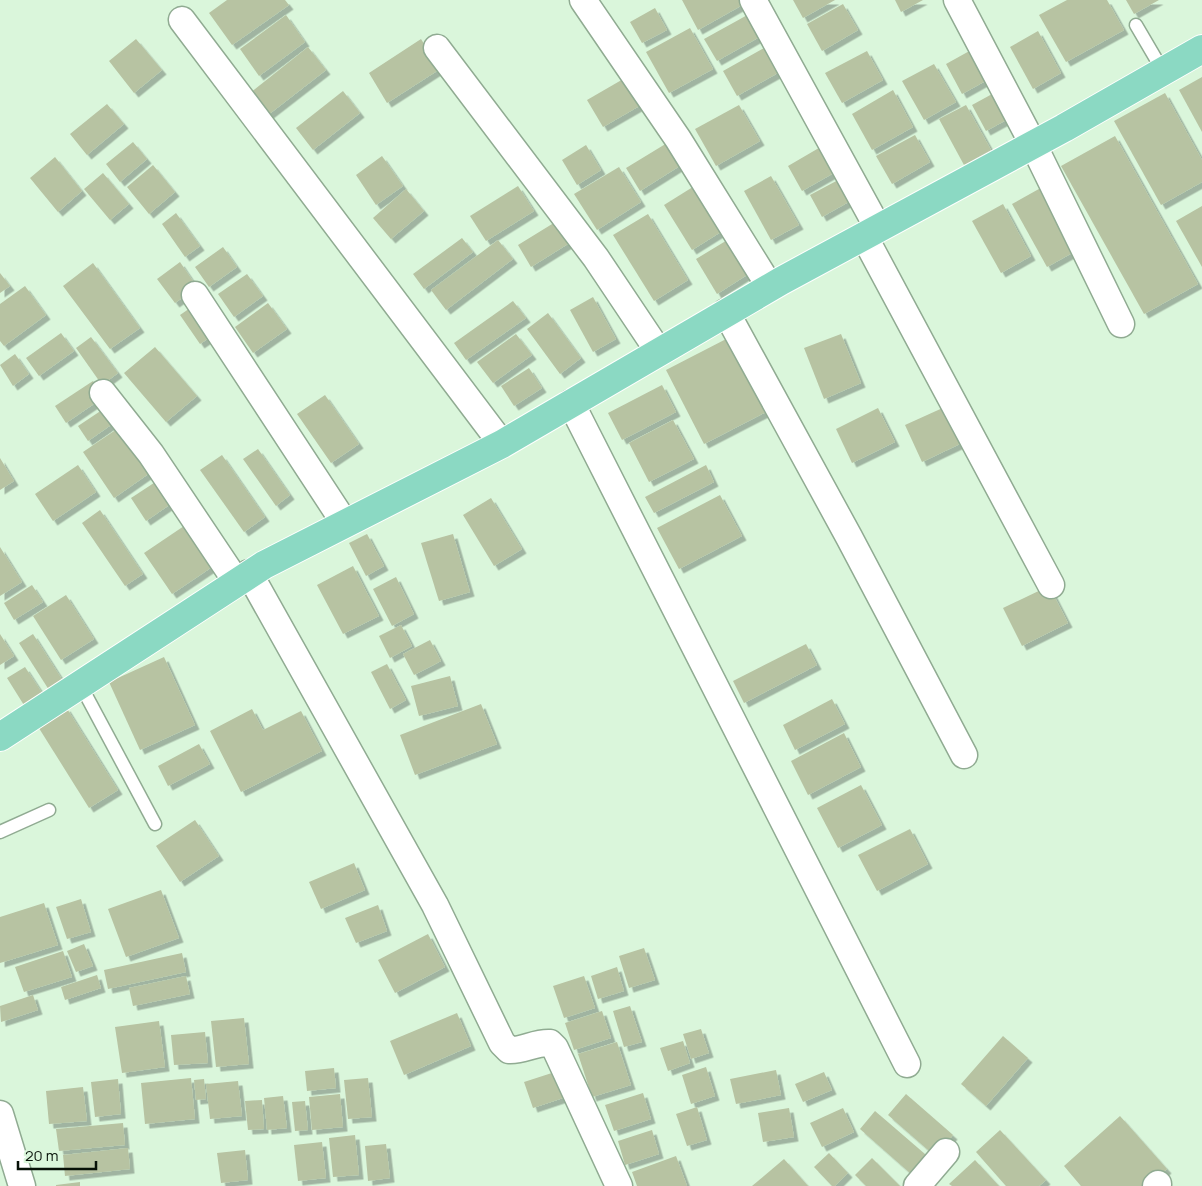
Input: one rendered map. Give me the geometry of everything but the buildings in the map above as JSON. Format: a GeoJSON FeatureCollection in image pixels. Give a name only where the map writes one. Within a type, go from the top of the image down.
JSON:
{"type":"FeatureCollection","features":[{"type":"Feature","properties":{"kind":"main road"},"geometry":{"type":"LineString","coordinates":[[0,737],[242,577],[344,522],[502,444],[770,287],[1202,50]]}},
{"type":"Feature","properties":{"kind":"street"},"geometry":{"type":"LineString","coordinates":[[583,0],[678,139],[770,287]]}},
{"type":"Feature","properties":{"kind":"street"},"geometry":{"type":"LineString","coordinates":[[753,0],[1051,585]]}},
{"type":"Feature","properties":{"kind":"street"},"geometry":{"type":"LineString","coordinates":[[958,0],[1033,144],[1121,324]]}},
{"type":"Feature","properties":{"kind":"street"},"geometry":{"type":"LineString","coordinates":[[182,20],[502,444]]}},
{"type":"Feature","properties":{"kind":"street"},"geometry":{"type":"LineString","coordinates":[[437,48],[596,258],[659,352]]}},
{"type":"Feature","properties":{"kind":"street"},"geometry":{"type":"LineString","coordinates":[[195,295],[344,522]]}},
{"type":"Feature","properties":{"kind":"street"},"geometry":{"type":"LineString","coordinates":[[726,312],[849,537],[964,756]]}},
{"type":"Feature","properties":{"kind":"street"},"geometry":{"type":"LineString","coordinates":[[103,393],[151,454],[242,577],[435,905],[502,1043],[509,1050],[517,1050],[540,1042],[550,1043],[555,1048],[618,1186]]}},
{"type":"Feature","properties":{"kind":"street"},"geometry":{"type":"LineString","coordinates":[[571,403],[907,1064]]}},
{"type":"Feature","properties":{"kind":"street"},"geometry":{"type":"LineString","coordinates":[[0,1114],[22,1186]]}},
{"type":"Feature","properties":{"kind":"street"},"geometry":{"type":"LineString","coordinates":[[917,1186],[946,1152]]}},
{"type":"Feature","properties":{"kind":"lane"},"geometry":{"type":"LineString","coordinates":[[1136,25],[1163,71]]}},
{"type":"Feature","properties":{"kind":"lane"},"geometry":{"type":"LineString","coordinates":[[80,684],[155,824]]}},
{"type":"Feature","properties":{"kind":"lane"},"geometry":{"type":"LineString","coordinates":[[0,832],[49,810]]}}]}
